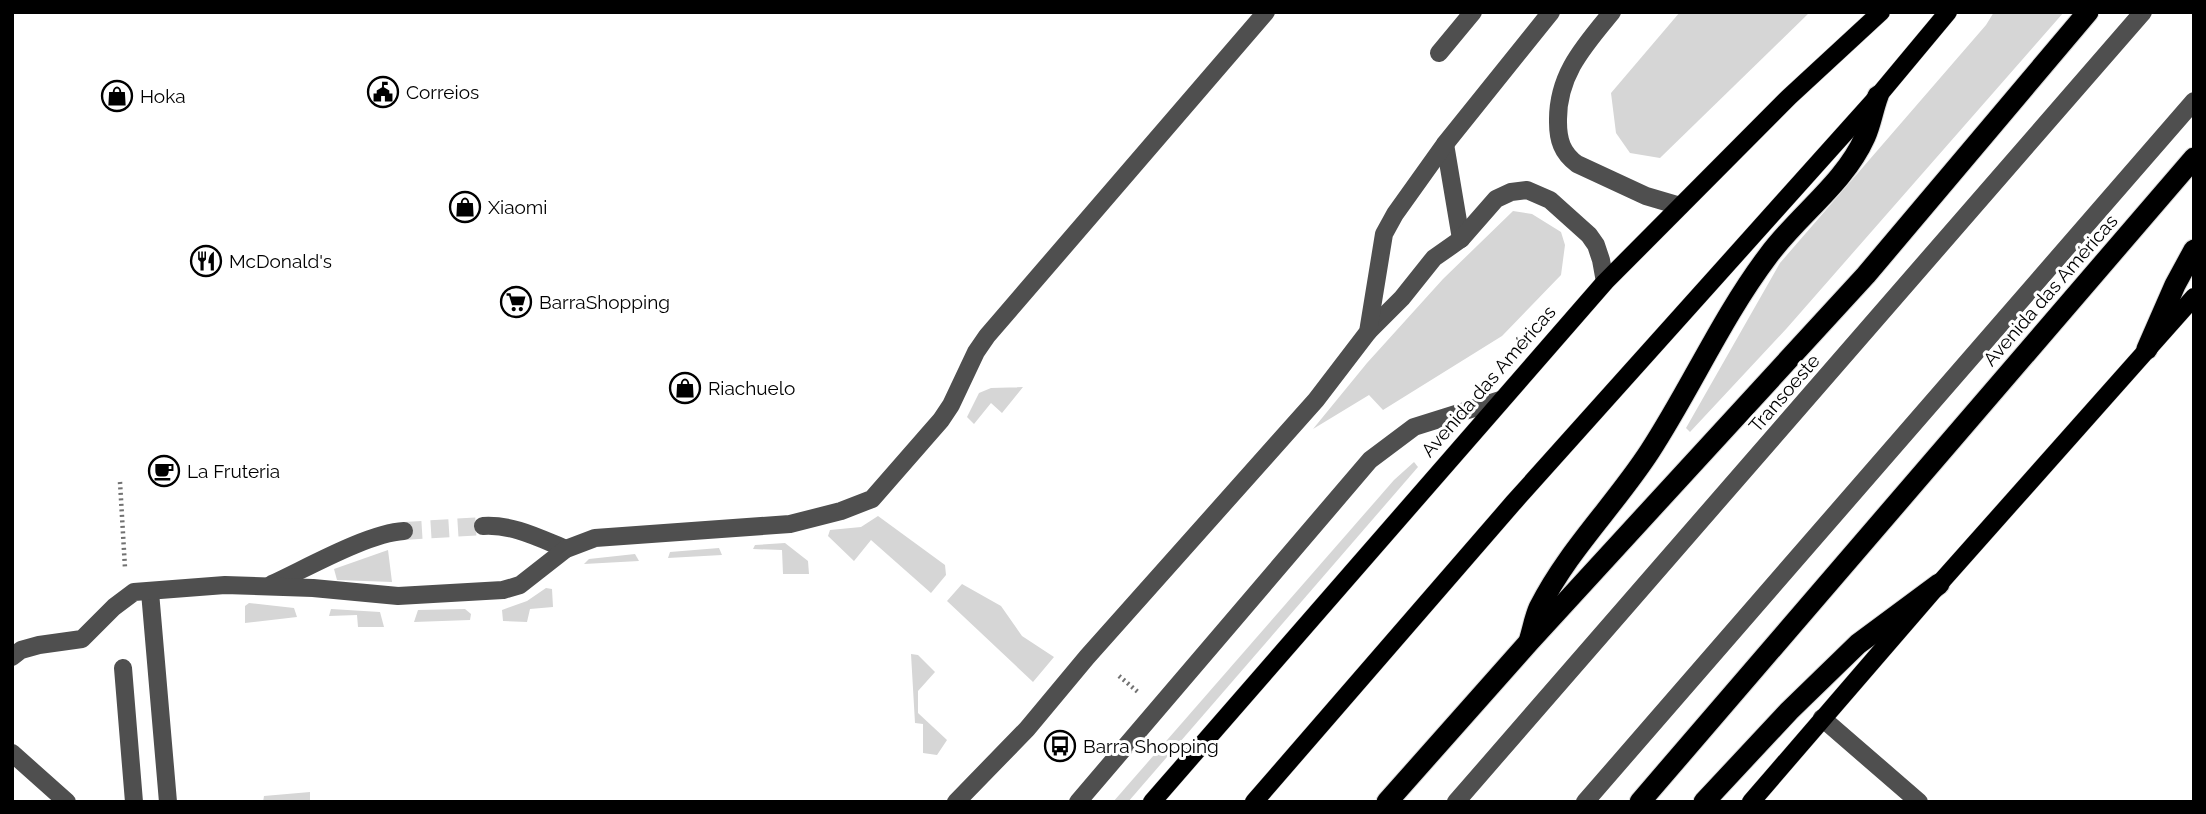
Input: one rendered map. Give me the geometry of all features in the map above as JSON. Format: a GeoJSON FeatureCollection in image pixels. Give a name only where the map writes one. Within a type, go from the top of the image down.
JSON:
{"type":"FeatureCollection","features":[{"type":"Feature","properties":{"kind":"highway"},"geometry":{"type":"LineString","coordinates":[[1387,802],[1529,642],[1866,275],[2088,12]]}},
{"type":"Feature","properties":{"kind":"highway"},"geometry":{"type":"LineString","coordinates":[[1529,642],[1538,610],[1560,572],[1650,450],[1744,290],[1769,254],[1842,174],[1865,137],[1878,96]]}},
{"type":"Feature","properties":{"kind":"highway","name":"Avenida das Américas"},"geometry":{"type":"LineString","coordinates":[[1640,802],[2194,158]]}},
{"type":"Feature","properties":{"kind":"highway"},"geometry":{"type":"LineString","coordinates":[[2147,349],[2175,285],[2194,250]]}},
{"type":"Feature","properties":{"kind":"highway"},"geometry":{"type":"LineString","coordinates":[[1704,802],[1789,711],[1858,644],[1939,584]]}},
{"type":"Feature","properties":{"kind":"main road","name":"Avenida das Américas"},"geometry":{"type":"LineString","coordinates":[[1152,802],[1605,282],[1789,97],[1881,12]]}},
{"type":"Feature","properties":{"kind":"main road"},"geometry":{"type":"LineString","coordinates":[[1254,802],[1532,482],[1878,96],[1948,12]]}},
{"type":"Feature","properties":{"kind":"main road"},"geometry":{"type":"LineString","coordinates":[[1751,802],[1939,584],[2194,297]]}},
{"type":"Feature","properties":{"kind":"lane"},"geometry":{"type":"LineString","coordinates":[[12,657],[21,650],[39,645],[82,639],[134,592],[225,585],[398,596],[503,590],[520,585],[566,549],[595,538],[790,524],[841,511],[872,499],[941,420],[986,336],[1266,12]]}},
{"type":"Feature","properties":{"kind":"lane"},"geometry":{"type":"LineString","coordinates":[[1439,53],[1473,12]]}},
{"type":"Feature","properties":{"kind":"lane"},"geometry":{"type":"LineString","coordinates":[[1368,332],[1384,234],[1395,214],[1445,144],[1551,12]]}},
{"type":"Feature","properties":{"kind":"lane"},"geometry":{"type":"LineString","coordinates":[[1612,12],[1580,52],[1563,81],[1558,112],[1561,147],[1577,164],[1646,196],[1680,206]]}},
{"type":"Feature","properties":{"kind":"lane","name":"Transoeste"},"geometry":{"type":"LineString","coordinates":[[1456,802],[2143,12]]}},
{"type":"Feature","properties":{"kind":"lane"},"geometry":{"type":"LineString","coordinates":[[1584,802],[2194,101]]}},
{"type":"Feature","properties":{"kind":"lane"},"geometry":{"type":"LineString","coordinates":[[1445,144],[1461,239]]}},
{"type":"Feature","properties":{"kind":"lane"},"geometry":{"type":"LineString","coordinates":[[956,802],[1027,729],[1087,657],[1316,400],[1368,332],[1402,298],[1434,258],[1461,239],[1496,199],[1511,192],[1527,190],[1550,200],[1589,235],[1596,245],[1605,282]]}},
{"type":"Feature","properties":{"kind":"lane"},"geometry":{"type":"LineString","coordinates":[[1078,802],[1370,460],[1414,427],[1500,400]]}},
{"type":"Feature","properties":{"kind":"lane"},"geometry":{"type":"LineString","coordinates":[[482,526],[497,525],[523,532],[566,549]]}},
{"type":"Feature","properties":{"kind":"lane"},"geometry":{"type":"LineString","coordinates":[[268,586],[368,540],[391,532],[404,531]]}},
{"type":"Feature","properties":{"kind":"lane"},"geometry":{"type":"LineString","coordinates":[[150,592],[167,802]]}},
{"type":"Feature","properties":{"kind":"lane"},"geometry":{"type":"LineString","coordinates":[[122,668],[134,802]]}},
{"type":"Feature","properties":{"kind":"lane"},"geometry":{"type":"LineString","coordinates":[[1822,719],[1919,802]]}},
{"type":"Feature","properties":{"kind":"lane"},"geometry":{"type":"LineString","coordinates":[[12,753],[67,802]]}},
{"type":"Feature","properties":{"kind":"path"},"geometry":{"type":"LineString","coordinates":[[120,482],[126,597]]}},
{"type":"Feature","properties":{"kind":"shaded area"},"geometry":{"type":"Polygon","coordinates":[[[1680,12],[1810,12],[1660,158],[1630,153],[1616,133],[1611,93],[1680,12]]]}},
{"type":"Feature","properties":{"kind":"shaded area"},"geometry":{"type":"Polygon","coordinates":[[[1994,12],[2064,12],[1787,328],[1690,432],[1686,428],[1780,263],[1986,25],[1994,12]]]}},
{"type":"Feature","properties":{"kind":"shaded area"},"geometry":{"type":"Polygon","coordinates":[[[1513,211],[1532,214],[1561,232],[1565,245],[1561,275],[1502,336],[1383,410],[1369,395],[1313,429],[1367,363],[1443,279],[1513,211]]]}},
{"type":"Feature","properties":{"kind":"shaded area"},"geometry":{"type":"Polygon","coordinates":[[[1023,387],[1002,413],[991,403],[974,424],[967,417],[979,393],[991,388],[1023,387]]]}},
{"type":"Feature","properties":{"kind":"shaded area"},"geometry":{"type":"Polygon","coordinates":[[[1414,462],[1418,467],[1128,802],[1113,802],[1394,480],[1414,462]]]}},
{"type":"Feature","properties":{"kind":"shaded area"},"geometry":{"type":"Polygon","coordinates":[[[878,516],[945,565],[946,575],[931,593],[871,540],[854,561],[828,536],[830,530],[861,527],[878,516]]]}},
{"type":"Feature","properties":{"kind":"shaded area"},"geometry":{"type":"Polygon","coordinates":[[[785,543],[808,561],[809,574],[783,574],[782,550],[753,549],[755,545],[785,543]]]}},
{"type":"Feature","properties":{"kind":"shaded area"},"geometry":{"type":"Polygon","coordinates":[[[719,548],[722,555],[668,558],[670,552],[719,548]]]}},
{"type":"Feature","properties":{"kind":"shaded area"},"geometry":{"type":"Polygon","coordinates":[[[388,550],[392,582],[337,580],[334,569],[388,550]]]}},
{"type":"Feature","properties":{"kind":"shaded area"},"geometry":{"type":"Polygon","coordinates":[[[635,554],[639,561],[584,564],[589,559],[635,554]]]}},
{"type":"Feature","properties":{"kind":"shaded area"},"geometry":{"type":"Polygon","coordinates":[[[962,584],[1001,606],[1022,636],[1054,657],[1033,682],[947,601],[962,584]]]}},
{"type":"Feature","properties":{"kind":"shaded area"},"geometry":{"type":"Polygon","coordinates":[[[546,588],[552,589],[553,607],[530,609],[527,622],[503,621],[502,610],[527,601],[546,588]]]}},
{"type":"Feature","properties":{"kind":"shaded area"},"geometry":{"type":"Polygon","coordinates":[[[249,603],[294,608],[297,617],[245,623],[245,606],[249,603]]]}},
{"type":"Feature","properties":{"kind":"shaded area"},"geometry":{"type":"Polygon","coordinates":[[[331,609],[380,612],[384,627],[358,627],[357,615],[329,616],[331,609]]]}},
{"type":"Feature","properties":{"kind":"shaded area"},"geometry":{"type":"Polygon","coordinates":[[[465,609],[471,614],[470,620],[414,622],[418,610],[465,609]]]}},
{"type":"Feature","properties":{"kind":"shaded area"},"geometry":{"type":"Polygon","coordinates":[[[911,654],[918,655],[935,672],[918,691],[918,713],[947,740],[937,755],[923,753],[923,724],[915,723],[911,654]]]}},
{"type":"Feature","properties":{"kind":"shaded area"},"geometry":{"type":"Polygon","coordinates":[[[310,792],[310,802],[263,802],[264,796],[310,792]]]}},
{"type":"Feature","properties":{"kind":"tunnel"},"geometry":{"type":"LineString","coordinates":[[404,531],[483,526]]}},
{"type":"Feature","properties":{"kind":"place","name":"Correios"},"geometry":{"type":"Point","coordinates":[383,92]}},
{"type":"Feature","properties":{"kind":"place","name":"Hoka"},"geometry":{"type":"Point","coordinates":[117,96]}},
{"type":"Feature","properties":{"kind":"place","name":"Xiaomi"},"geometry":{"type":"Point","coordinates":[465,207]}},
{"type":"Feature","properties":{"kind":"place","name":"McDonald's"},"geometry":{"type":"Point","coordinates":[206,261]}},
{"type":"Feature","properties":{"kind":"place","name":"BarraShopping"},"geometry":{"type":"Point","coordinates":[516,302]}},
{"type":"Feature","properties":{"kind":"place","name":"Riachuelo"},"geometry":{"type":"Point","coordinates":[685,388]}},
{"type":"Feature","properties":{"kind":"place","name":"La Fruteria"},"geometry":{"type":"Point","coordinates":[164,471]}},
{"type":"Feature","properties":{"kind":"place","name":"Barra Shopping"},"geometry":{"type":"Point","coordinates":[1060,746]}}]}
